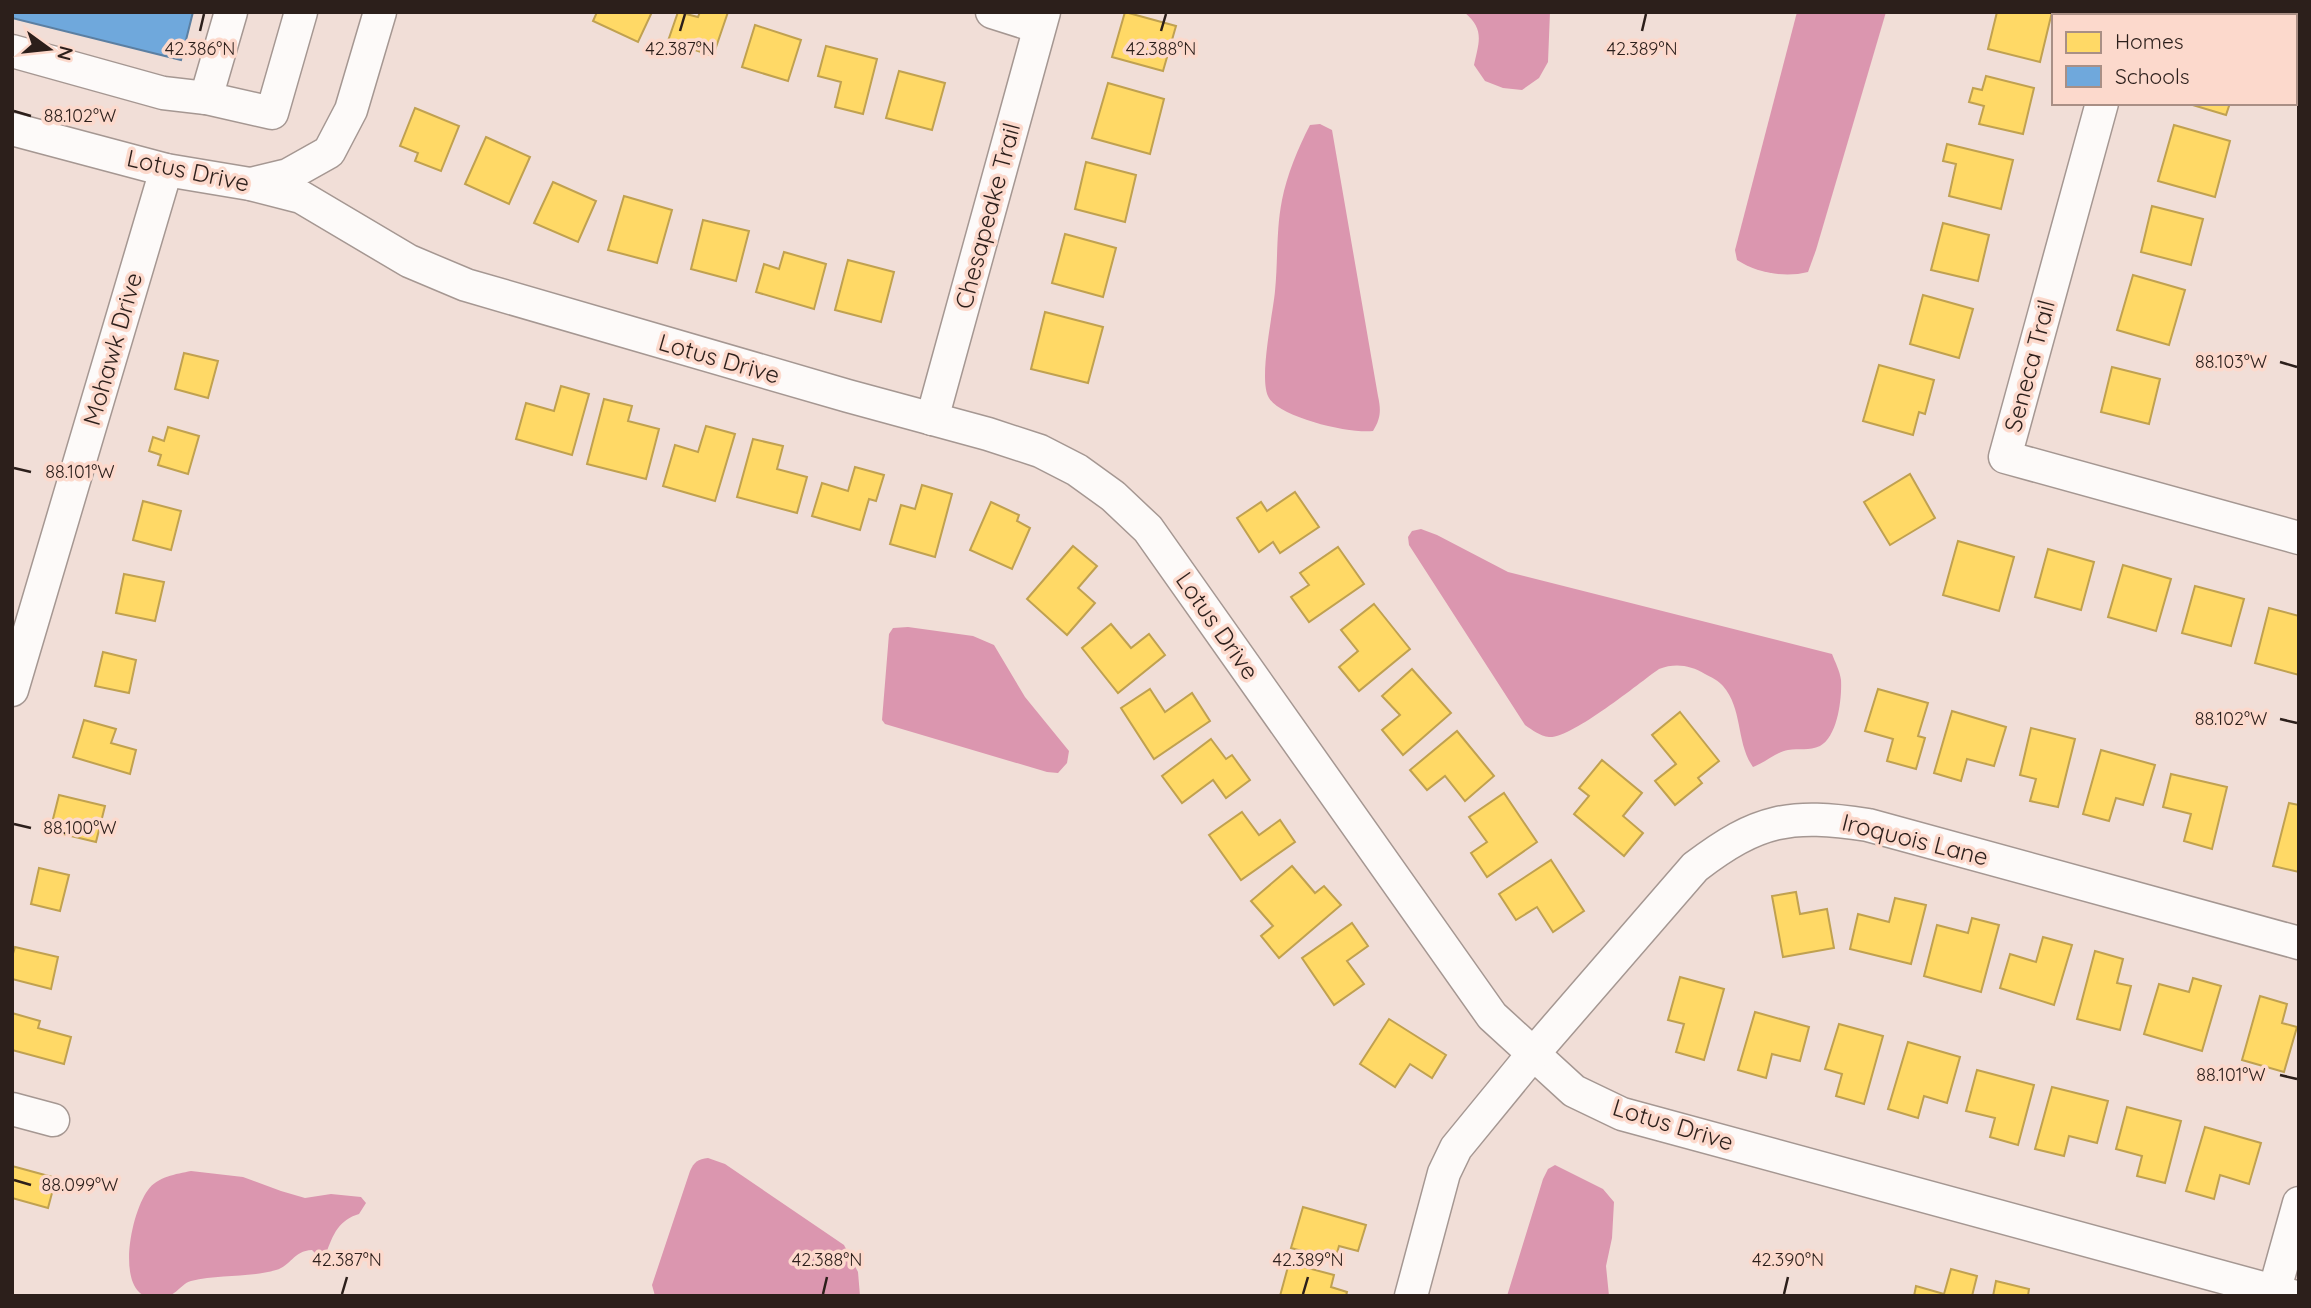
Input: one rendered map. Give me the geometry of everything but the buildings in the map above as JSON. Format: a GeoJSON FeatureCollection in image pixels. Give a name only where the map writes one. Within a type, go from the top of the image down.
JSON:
{"type":"FeatureCollection","features":[{"type":"Feature","properties":{"kind":"street"},"geometry":{"type":"LineString","coordinates":[[206,98],[231,12]]}},
{"type":"Feature","properties":{"kind":"street"},"geometry":{"type":"LineString","coordinates":[[12,51],[163,93],[206,98],[272,113],[301,12]]}},
{"type":"Feature","properties":{"kind":"street"},"geometry":{"type":"LineString","coordinates":[[250,184],[288,175],[329,152],[351,110],[380,12]]}},
{"type":"Feature","properties":{"kind":"street"},"geometry":{"type":"LineString","coordinates":[[992,12],[1042,20]]}},
{"type":"Feature","properties":{"kind":"street","name":"Chesapeake Trail"},"geometry":{"type":"LineString","coordinates":[[932,419],[1042,20]]}},
{"type":"Feature","properties":{"kind":"street","name":"Seneca Trail"},"geometry":{"type":"LineString","coordinates":[[2101,105],[2005,457],[2299,538]]}},
{"type":"Feature","properties":{"kind":"street","name":"Lotus Drive"},"geometry":{"type":"LineString","coordinates":[[12,129],[166,170],[250,184],[302,197],[409,261],[466,285],[1040,451],[1077,470],[1113,496],[1148,529],[1492,1016],[1574,1091],[1622,1114],[2280,1294]]}},
{"type":"Feature","properties":{"kind":"street","name":"Mohawk Drive"},"geometry":{"type":"LineString","coordinates":[[12,691],[166,170]]}},
{"type":"Feature","properties":{"kind":"street","name":"Iroquois Lane"},"geometry":{"type":"LineString","coordinates":[[1411,1296],[1444,1174],[1456,1147],[1695,867],[1723,846],[1757,828],[1793,820],[1827,819],[1868,825],[2299,943]]}},
{"type":"Feature","properties":{"kind":"street"},"geometry":{"type":"LineString","coordinates":[[12,1109],[53,1120]]}},
{"type":"Feature","properties":{"kind":"street"},"geometry":{"type":"LineString","coordinates":[[2280,1294],[2299,1203]]}},
{"type":"Feature","properties":{"kind":"shaded area"},"geometry":{"type":"Polygon","coordinates":[[[1464,12],[1550,12],[1548,62],[1539,78],[1522,90],[1503,88],[1485,81],[1474,65],[1479,43],[1478,30],[1464,12]]]}},
{"type":"Feature","properties":{"kind":"shaded area"},"geometry":{"type":"Polygon","coordinates":[[[1797,12],[1886,12],[1808,272],[1781,274],[1762,271],[1737,260],[1735,250],[1797,12]]]}},
{"type":"Feature","properties":{"kind":"shaded area"},"geometry":{"type":"Polygon","coordinates":[[[1320,124],[1332,130],[1379,401],[1379,418],[1373,431],[1349,430],[1301,418],[1276,405],[1269,398],[1266,389],[1266,363],[1282,200],[1297,152],[1310,125],[1320,124]]]}},
{"type":"Feature","properties":{"kind":"shaded area"},"geometry":{"type":"Polygon","coordinates":[[[1421,529],[1508,572],[1832,654],[1840,673],[1841,688],[1838,716],[1831,734],[1820,746],[1784,751],[1753,767],[1744,747],[1734,705],[1723,686],[1699,671],[1677,666],[1659,669],[1573,729],[1549,737],[1539,734],[1525,725],[1409,545],[1408,537],[1412,531],[1421,529]]]}},
{"type":"Feature","properties":{"kind":"shaded area"},"geometry":{"type":"Polygon","coordinates":[[[908,627],[973,636],[994,645],[1025,697],[1069,751],[1067,763],[1058,773],[885,724],[882,720],[889,634],[893,628],[908,627]]]}},
{"type":"Feature","properties":{"kind":"shaded area"},"geometry":{"type":"Polygon","coordinates":[[[708,1158],[725,1164],[844,1245],[858,1272],[860,1296],[655,1296],[652,1285],[690,1171],[697,1162],[708,1158]]]}},
{"type":"Feature","properties":{"kind":"shaded area"},"geometry":{"type":"Polygon","coordinates":[[[1555,1165],[1603,1189],[1614,1202],[1612,1238],[1606,1266],[1609,1296],[1507,1296],[1543,1179],[1548,1169],[1555,1165]]]}},
{"type":"Feature","properties":{"kind":"shaded area"},"geometry":{"type":"Polygon","coordinates":[[[191,1171],[243,1177],[305,1198],[331,1194],[361,1197],[366,1203],[359,1214],[346,1220],[338,1229],[326,1254],[317,1255],[312,1250],[306,1251],[276,1270],[191,1281],[171,1295],[146,1296],[139,1292],[133,1283],[130,1270],[130,1241],[137,1212],[142,1199],[156,1182],[191,1171]]]}}]}
